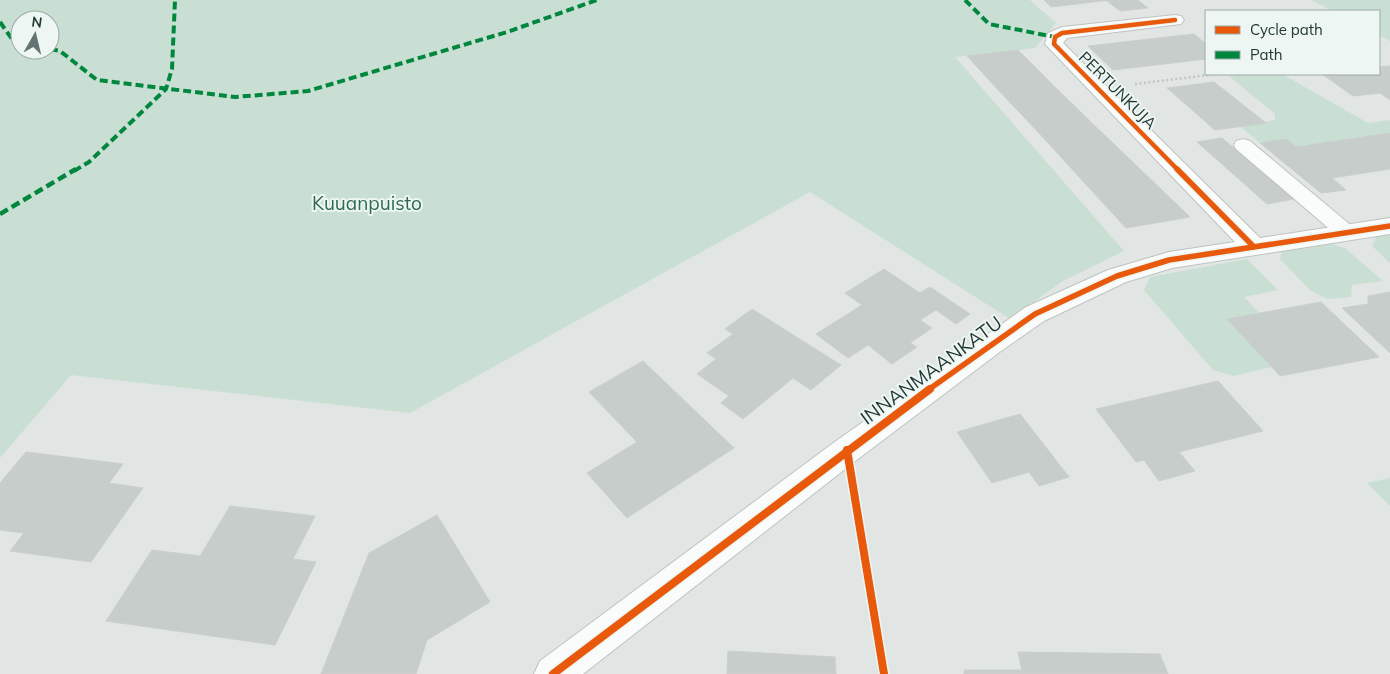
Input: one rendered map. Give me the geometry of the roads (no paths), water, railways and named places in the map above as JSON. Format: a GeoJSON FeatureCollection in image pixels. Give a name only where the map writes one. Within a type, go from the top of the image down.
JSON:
{"type":"FeatureCollection","features":[{"type":"Feature","properties":{"kind":"street","name":"PERTUNKUJA"},"geometry":{"type":"LineString","coordinates":[[1175,20],[1062,33],[1055,37],[1054,44],[1254,247]]}},
{"type":"Feature","properties":{"kind":"street","name":"INNANMAANKATU"},"geometry":{"type":"LineString","coordinates":[[553,674],[847,450],[1035,314],[1117,276],[1169,260],[1390,226]]}},
{"type":"Feature","properties":{"kind":"lane"},"geometry":{"type":"LineString","coordinates":[[1243,145],[1346,233]]}},
{"type":"Feature","properties":{"kind":"park label","name":"Kuuanpuisto"},"geometry":{"type":"Point","coordinates":[367,203]}}]}
